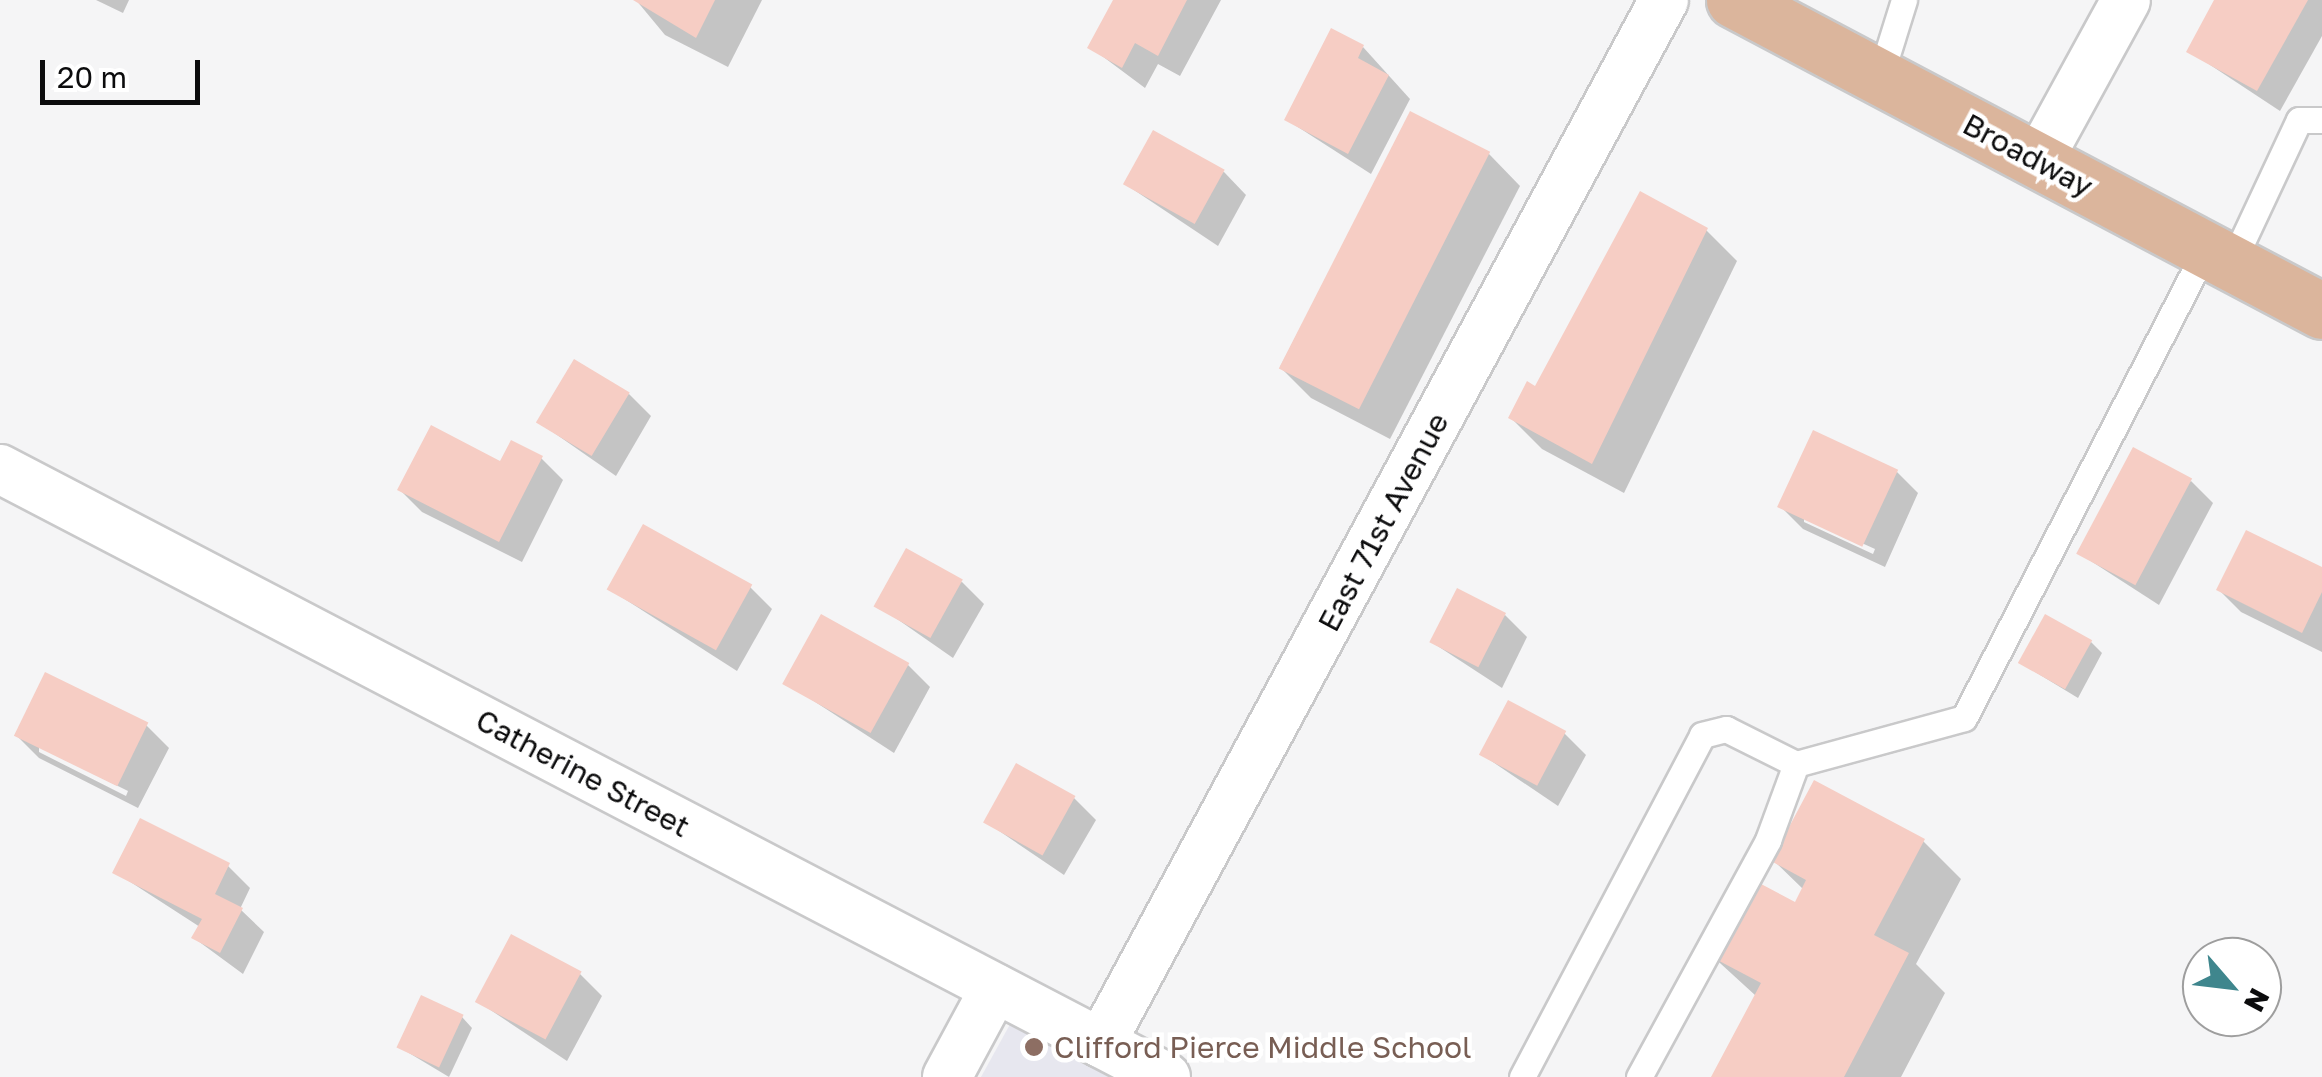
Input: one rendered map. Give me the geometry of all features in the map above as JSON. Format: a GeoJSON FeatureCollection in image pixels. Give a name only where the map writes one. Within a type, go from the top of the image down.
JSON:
{"type":"FeatureCollection","features":[{"type":"Feature","properties":{"kind":"main road","name":"Broadway"},"geometry":{"type":"LineString","coordinates":[[1734,0],[2322,311]]}},
{"type":"Feature","properties":{"kind":"street","name":"East 71st Avenue"},"geometry":{"type":"LineString","coordinates":[[1101,1043],[1664,0]]}},
{"type":"Feature","properties":{"kind":"street"},"geometry":{"type":"LineString","coordinates":[[2038,161],[2126,0]]}},
{"type":"Feature","properties":{"kind":"street","name":"Catherine Street"},"geometry":{"type":"LineString","coordinates":[[0,469],[1166,1077]]}},
{"type":"Feature","properties":{"kind":"street"},"geometry":{"type":"LineString","coordinates":[[946,1077],[995,988]]}},
{"type":"Feature","properties":{"kind":"lane"},"geometry":{"type":"LineString","coordinates":[[1880,77],[1904,0]]}},
{"type":"Feature","properties":{"kind":"lane"},"geometry":{"type":"LineString","coordinates":[[1522,1077],[1702,735],[1726,729],[1796,764],[1964,718],[2219,256],[2299,120],[2322,120]]}},
{"type":"Feature","properties":{"kind":"lane"},"geometry":{"type":"LineString","coordinates":[[1639,1077],[1768,840],[1796,764]]}},
{"type":"Feature","properties":{"kind":"shaded area","name":"Clifford Pierce Middle School"},"geometry":{"type":"Polygon","coordinates":[[[1014,1017],[1126,1077],[981,1077],[1014,1017]]]}},
{"type":"Feature","properties":{"kind":"building"},"geometry":{"type":"Polygon","coordinates":[[[633,0],[715,0],[696,38],[633,0]]]}},
{"type":"Feature","properties":{"kind":"building"},"geometry":{"type":"Polygon","coordinates":[[[1113,0],[1187,0],[1158,56],[1135,43],[1122,68],[1087,48],[1113,0]]]}},
{"type":"Feature","properties":{"kind":"building"},"geometry":{"type":"Polygon","coordinates":[[[2214,0],[2308,0],[2257,91],[2186,52],[2214,0]]]}},
{"type":"Feature","properties":{"kind":"building"},"geometry":{"type":"Polygon","coordinates":[[[1331,28],[1364,45],[1358,58],[1389,75],[1348,154],[1284,120],[1331,28]]]}},
{"type":"Feature","properties":{"kind":"building"},"geometry":{"type":"Polygon","coordinates":[[[1410,111],[1490,152],[1359,409],[1279,369],[1410,111]]]}},
{"type":"Feature","properties":{"kind":"building"},"geometry":{"type":"Polygon","coordinates":[[[1153,130],[1225,170],[1195,224],[1123,184],[1153,130]]]}},
{"type":"Feature","properties":{"kind":"building"},"geometry":{"type":"Polygon","coordinates":[[[1640,191],[1708,228],[1592,464],[1508,418],[1527,381],[1535,386],[1640,191]]]}},
{"type":"Feature","properties":{"kind":"building"},"geometry":{"type":"Polygon","coordinates":[[[574,359],[630,392],[592,456],[536,422],[574,359]]]}},
{"type":"Feature","properties":{"kind":"building"},"geometry":{"type":"Polygon","coordinates":[[[431,425],[500,461],[511,440],[543,456],[499,542],[397,490],[431,425]]]}},
{"type":"Feature","properties":{"kind":"building"},"geometry":{"type":"Polygon","coordinates":[[[1813,430],[1898,470],[1862,547],[1777,507],[1813,430]]]}},
{"type":"Feature","properties":{"kind":"building"},"geometry":{"type":"Polygon","coordinates":[[[2133,447],[2192,478],[2135,585],[2076,554],[2133,447]]]}},
{"type":"Feature","properties":{"kind":"building"},"geometry":{"type":"Polygon","coordinates":[[[643,524],[752,585],[716,650],[607,590],[643,524]]]}},
{"type":"Feature","properties":{"kind":"building"},"geometry":{"type":"Polygon","coordinates":[[[2246,530],[2322,567],[2322,592],[2302,633],[2216,590],[2246,530]]]}},
{"type":"Feature","properties":{"kind":"building"},"geometry":{"type":"Polygon","coordinates":[[[906,548],[963,580],[930,638],[874,607],[906,548]]]}},
{"type":"Feature","properties":{"kind":"building"},"geometry":{"type":"Polygon","coordinates":[[[1457,588],[1506,613],[1478,667],[1429,642],[1457,588]]]}},
{"type":"Feature","properties":{"kind":"building"},"geometry":{"type":"Polygon","coordinates":[[[821,614],[909,663],[871,733],[782,684],[821,614]]]}},
{"type":"Feature","properties":{"kind":"building"},"geometry":{"type":"Polygon","coordinates":[[[2045,614],[2092,640],[2065,689],[2018,663],[2045,614]]]}},
{"type":"Feature","properties":{"kind":"building"},"geometry":{"type":"Polygon","coordinates":[[[45,672],[148,722],[117,786],[14,736],[45,672]]]}},
{"type":"Feature","properties":{"kind":"building"},"geometry":{"type":"Polygon","coordinates":[[[1508,700],[1566,731],[1537,786],[1479,755],[1508,700]]]}},
{"type":"Feature","properties":{"kind":"building"},"geometry":{"type":"Polygon","coordinates":[[[1016,763],[1075,796],[1043,855],[983,822],[1016,763]]]}},
{"type":"Feature","properties":{"kind":"building"},"geometry":{"type":"Polygon","coordinates":[[[1814,780],[1925,839],[1874,935],[1909,953],[1844,1077],[1711,1077],[1761,983],[1706,954],[1746,876],[1795,902],[1806,880],[1771,861],[1814,780]]]}},
{"type":"Feature","properties":{"kind":"building"},"geometry":{"type":"Polygon","coordinates":[[[140,818],[230,863],[215,894],[243,908],[220,953],[191,938],[202,919],[112,873],[140,818]]]}},
{"type":"Feature","properties":{"kind":"building"},"geometry":{"type":"Polygon","coordinates":[[[511,934],[582,972],[545,1040],[475,1002],[511,934]]]}},
{"type":"Feature","properties":{"kind":"building"},"geometry":{"type":"Polygon","coordinates":[[[421,995],[464,1015],[439,1067],[396,1048],[421,995]]]}},
{"type":"Feature","properties":{"kind":"place","name":"Clifford Pierce Middle School"},"geometry":{"type":"Point","coordinates":[1034,1047]}}]}
